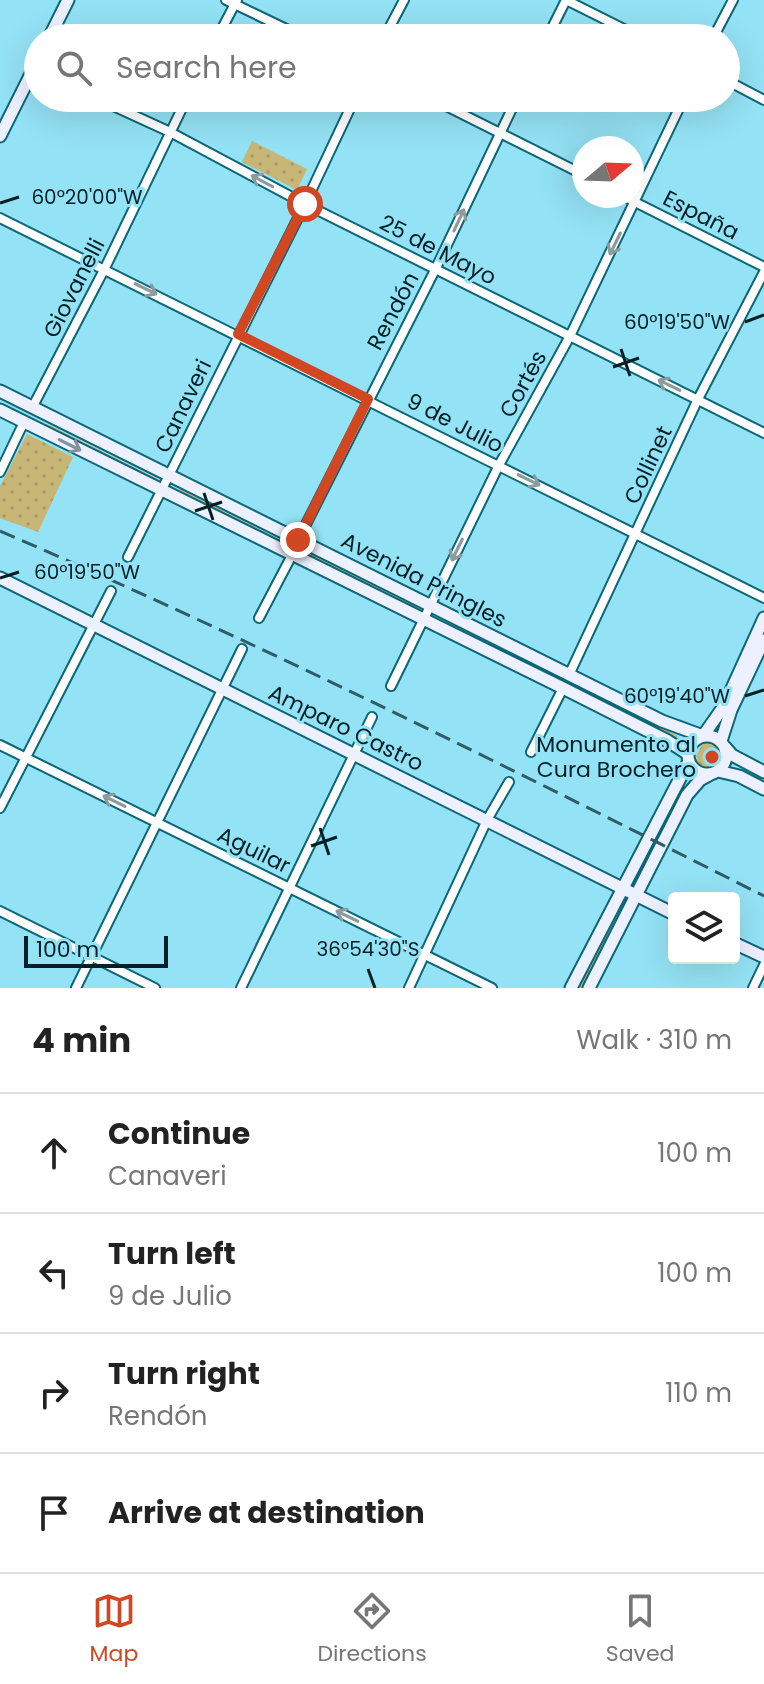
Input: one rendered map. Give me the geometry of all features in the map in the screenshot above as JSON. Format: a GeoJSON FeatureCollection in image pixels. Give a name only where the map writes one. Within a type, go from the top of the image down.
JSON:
{"type":"FeatureCollection","features":[{"type":"Feature","properties":{"kind":"main road"},"geometry":{"type":"LineString","coordinates":[[56,24],[68,0]]}},
{"type":"Feature","properties":{"kind":"main road"},"geometry":{"type":"LineString","coordinates":[[0,136],[24,90]]}},
{"type":"Feature","properties":{"kind":"main road","name":"Avenida Pringles"},"geometry":{"type":"LineString","coordinates":[[0,391],[662,721],[703,736]]}},
{"type":"Feature","properties":{"kind":"main road","name":"Avenida Pringles"},"geometry":{"type":"LineString","coordinates":[[0,410],[652,732],[688,758]]}},
{"type":"Feature","properties":{"kind":"main road","name":"Amparo Castro"},"geometry":{"type":"LineString","coordinates":[[0,578],[668,911]]}},
{"type":"Feature","properties":{"kind":"main road"},"geometry":{"type":"LineString","coordinates":[[571,988],[688,758],[692,743],[703,736],[724,706],[764,618]]}},
{"type":"Feature","properties":{"kind":"main road"},"geometry":{"type":"LineString","coordinates":[[589,988],[687,795],[700,780],[715,772],[726,760],[723,744],[731,710],[764,640]]}},
{"type":"Feature","properties":{"kind":"main road"},"geometry":{"type":"LineString","coordinates":[[703,736],[716,738],[732,755],[764,772]]}},
{"type":"Feature","properties":{"kind":"main road"},"geometry":{"type":"LineString","coordinates":[[688,758],[700,773],[739,776],[764,789]]}},
{"type":"Feature","properties":{"kind":"main road"},"geometry":{"type":"LineString","coordinates":[[740,946],[764,957]]}},
{"type":"Feature","properties":{"kind":"street"},"geometry":{"type":"LineString","coordinates":[[391,24],[404,0]]}},
{"type":"Feature","properties":{"kind":"street"},"geometry":{"type":"LineString","coordinates":[[554,24],[566,0],[614,24]]}},
{"type":"Feature","properties":{"kind":"street"},"geometry":{"type":"LineString","coordinates":[[720,24],[733,0]]}},
{"type":"Feature","properties":{"kind":"street"},"geometry":{"type":"LineString","coordinates":[[223,24],[232,1],[277,24]]}},
{"type":"Feature","properties":{"kind":"street"},"geometry":{"type":"LineString","coordinates":[[740,87],[764,100]]}},
{"type":"Feature","properties":{"kind":"street","name":"25 de Mayo"},"geometry":{"type":"LineString","coordinates":[[126,112],[764,433]]}},
{"type":"Feature","properties":{"kind":"street","name":"Giovanelli"},"geometry":{"type":"LineString","coordinates":[[33,406],[105,268],[180,112]]}},
{"type":"Feature","properties":{"kind":"street","name":"Canaveri"},"geometry":{"type":"LineString","coordinates":[[128,557],[348,112]]}},
{"type":"Feature","properties":{"kind":"street"},"geometry":{"type":"LineString","coordinates":[[460,112],[572,169]]}},
{"type":"Feature","properties":{"kind":"street","name":"Rendón"},"geometry":{"type":"LineString","coordinates":[[298,540],[436,268],[510,112]]}},
{"type":"Feature","properties":{"kind":"street","name":"Cortés"},"geometry":{"type":"LineString","coordinates":[[644,183],[677,112]]}},
{"type":"Feature","properties":{"kind":"street","name":"España"},"geometry":{"type":"LineString","coordinates":[[644,207],[764,270]]}},
{"type":"Feature","properties":{"kind":"street","name":"Cortés"},"geometry":{"type":"LineString","coordinates":[[391,686],[499,465],[570,336],[632,208]]}},
{"type":"Feature","properties":{"kind":"street","name":"9 de Julio"},"geometry":{"type":"LineString","coordinates":[[0,218],[764,598]]}},
{"type":"Feature","properties":{"kind":"street","name":"Collinet"},"geometry":{"type":"LineString","coordinates":[[569,675],[698,399],[764,270]]}},
{"type":"Feature","properties":{"kind":"street"},"geometry":{"type":"LineString","coordinates":[[0,472],[24,422]]}},
{"type":"Feature","properties":{"kind":"street"},"geometry":{"type":"LineString","coordinates":[[259,618],[292,555]]}},
{"type":"Feature","properties":{"kind":"street"},"geometry":{"type":"LineString","coordinates":[[0,808],[111,591]]}},
{"type":"Feature","properties":{"kind":"street"},"geometry":{"type":"LineString","coordinates":[[76,988],[242,649]]}},
{"type":"Feature","properties":{"kind":"street"},"geometry":{"type":"LineString","coordinates":[[531,752],[563,688]]}},
{"type":"Feature","properties":{"kind":"street"},"geometry":{"type":"LineString","coordinates":[[241,988],[372,717]]}},
{"type":"Feature","properties":{"kind":"street","name":"Aguilar"},"geometry":{"type":"LineString","coordinates":[[0,745],[492,988]]}},
{"type":"Feature","properties":{"kind":"street"},"geometry":{"type":"LineString","coordinates":[[409,988],[487,820],[509,782]]}},
{"type":"Feature","properties":{"kind":"street"},"geometry":{"type":"LineString","coordinates":[[0,911],[155,988]]}},
{"type":"Feature","properties":{"kind":"street"},"geometry":{"type":"LineString","coordinates":[[753,988],[764,965]]}},
{"type":"Feature","properties":{"kind":"shaded area"},"geometry":{"type":"Polygon","coordinates":[[[252,141],[307,169],[297,190],[242,162],[252,141]]]}},
{"type":"Feature","properties":{"kind":"shaded area"},"geometry":{"type":"Polygon","coordinates":[[[46,426],[158,479],[157,482],[46,426]]]}},
{"type":"Feature","properties":{"kind":"shaded area"},"geometry":{"type":"Polygon","coordinates":[[[27,434],[73,457],[38,532],[0,518],[0,486],[27,434]]]}},
{"type":"Feature","properties":{"kind":"shaded area"},"geometry":{"type":"Polygon","coordinates":[[[180,489],[291,545],[289,548],[178,492],[180,489]]]}},
{"type":"Feature","properties":{"kind":"shaded area"},"geometry":{"type":"Polygon","coordinates":[[[311,553],[422,609],[420,611],[309,556],[311,553]]]}},
{"type":"Feature","properties":{"kind":"shaded area"},"geometry":{"type":"Polygon","coordinates":[[[447,620],[558,676],[556,679],[445,623],[447,620]]]}},
{"type":"Feature","properties":{"kind":"shaded area"},"geometry":{"type":"Polygon","coordinates":[[[581,687],[678,736],[676,739],[579,690],[581,687]]]}},
{"type":"Feature","properties":{"kind":"shaded area"},"geometry":{"type":"Polygon","coordinates":[[[707,742],[716,744],[717,755],[706,768],[699,765],[696,756],[707,742]]]}},
{"type":"Feature","properties":{"kind":"shaded area"},"geometry":{"type":"Polygon","coordinates":[[[622,900],[625,901],[582,988],[579,988],[622,900]]]}},
{"type":"Feature","properties":{"kind":"railway"},"geometry":{"type":"LineString","coordinates":[[0,531],[289,662],[764,896]]}},
{"type":"Feature","properties":{"kind":"place","name":"Monumento al Cura Brochero"},"geometry":{"type":"Point","coordinates":[712,757]}},
{"type":"Feature","properties":{"kind":"route"},"geometry":{"type":"LineString","coordinates":[[298,540],[368,399],[238,334],[305,204]]}}]}
